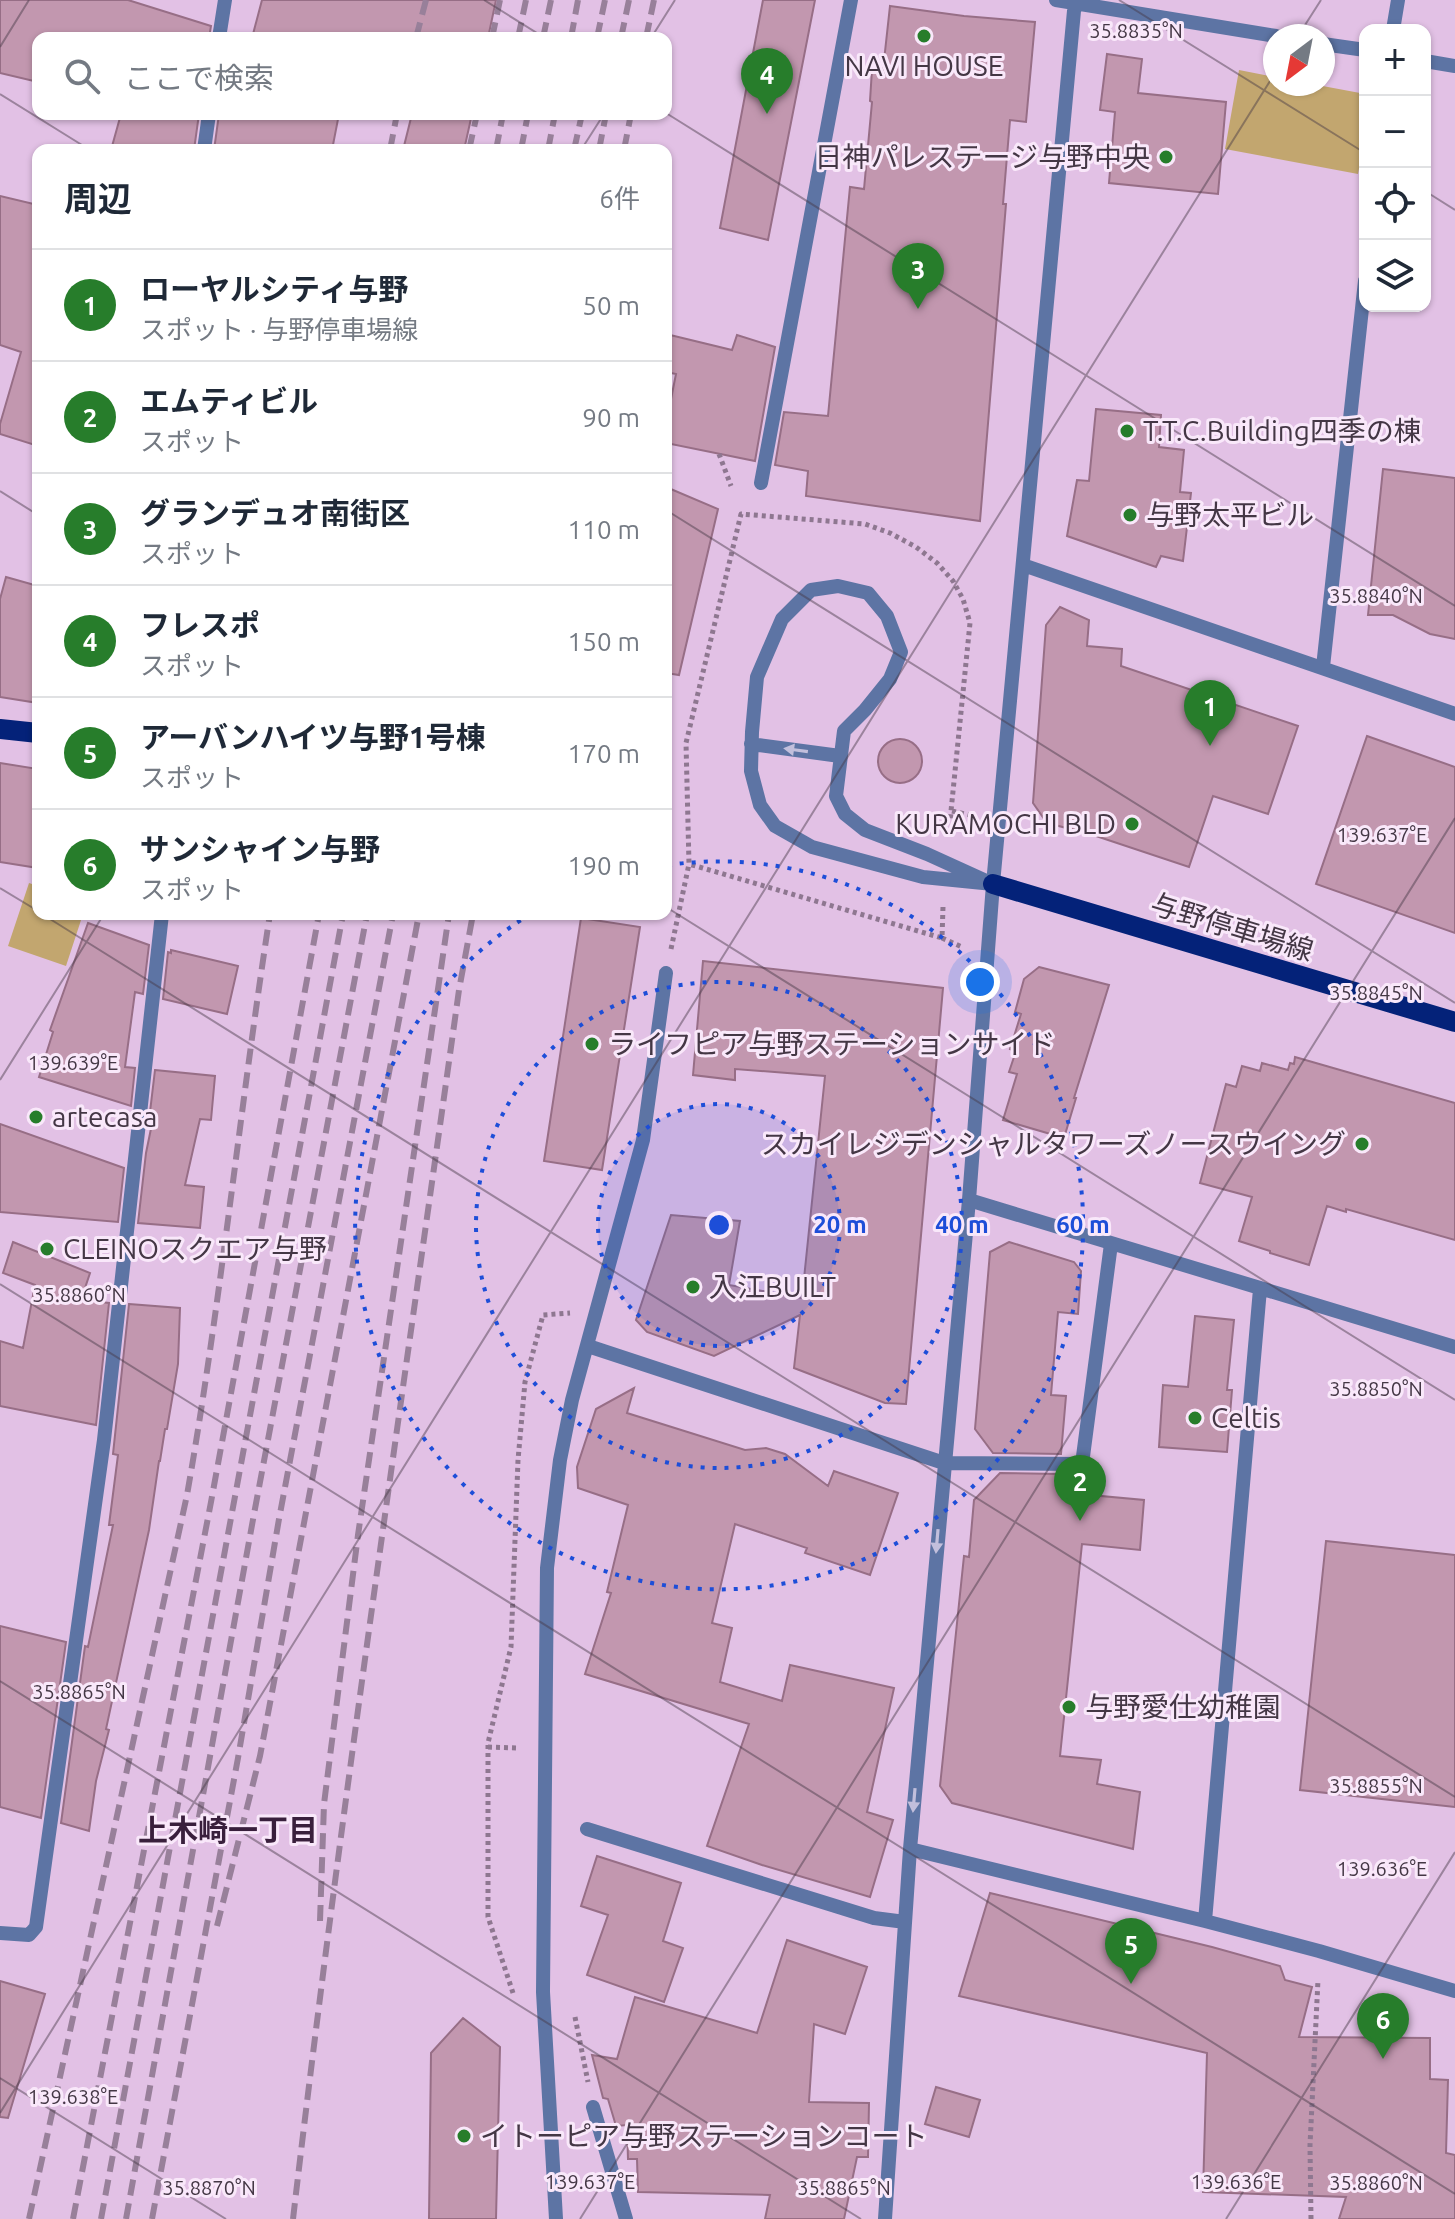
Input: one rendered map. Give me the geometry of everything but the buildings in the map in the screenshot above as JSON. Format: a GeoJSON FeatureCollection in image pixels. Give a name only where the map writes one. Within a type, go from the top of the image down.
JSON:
{"type":"FeatureCollection","features":[{"type":"Feature","properties":{"kind":"main road"},"geometry":{"type":"LineString","coordinates":[[0,729],[32,732]]}},
{"type":"Feature","properties":{"kind":"main road","name":"与野停車場線"},"geometry":{"type":"LineString","coordinates":[[993,884],[1455,1022]]}},
{"type":"Feature","properties":{"kind":"street"},"geometry":{"type":"LineString","coordinates":[[761,483],[851,0]]}},
{"type":"Feature","properties":{"kind":"street"},"geometry":{"type":"LineString","coordinates":[[1056,0],[1263,34]]}},
{"type":"Feature","properties":{"kind":"street"},"geometry":{"type":"LineString","coordinates":[[1394,24],[1398,0]]}},
{"type":"Feature","properties":{"kind":"street"},"geometry":{"type":"LineString","coordinates":[[219,32],[222,1]]}},
{"type":"Feature","properties":{"kind":"street"},"geometry":{"type":"LineString","coordinates":[[885,2219],[910,1849],[969,1200],[993,884],[1075,2]]}},
{"type":"Feature","properties":{"kind":"street"},"geometry":{"type":"LineString","coordinates":[[1335,46],[1359,49]]}},
{"type":"Feature","properties":{"kind":"street"},"geometry":{"type":"LineString","coordinates":[[1431,62],[1455,66]]}},
{"type":"Feature","properties":{"kind":"street"},"geometry":{"type":"LineString","coordinates":[[205,144],[208,120]]}},
{"type":"Feature","properties":{"kind":"street"},"geometry":{"type":"LineString","coordinates":[[1323,667],[1362,312]]}},
{"type":"Feature","properties":{"kind":"street"},"geometry":{"type":"LineString","coordinates":[[1023,565],[1455,714]]}},
{"type":"Feature","properties":{"kind":"street"},"geometry":{"type":"LineString","coordinates":[[838,586],[868,593],[887,616],[901,652],[890,679],[844,731],[836,796],[845,814],[865,830],[993,884],[923,877],[812,847],[775,826],[760,805],[751,771],[757,677],[782,619],[811,590],[838,586]]}},
{"type":"Feature","properties":{"kind":"street"},"geometry":{"type":"LineString","coordinates":[[751,744],[840,756]]}},
{"type":"Feature","properties":{"kind":"street"},"geometry":{"type":"LineString","coordinates":[[0,1933],[29,1935],[36,1927],[104,1440],[161,920]]}},
{"type":"Feature","properties":{"kind":"street"},"geometry":{"type":"LineString","coordinates":[[556,2219],[543,1992],[547,1568],[560,1460],[572,1400],[643,1140],[666,973]]}},
{"type":"Feature","properties":{"kind":"street"},"geometry":{"type":"LineString","coordinates":[[969,1200],[1455,1347]]}},
{"type":"Feature","properties":{"kind":"street"},"geometry":{"type":"LineString","coordinates":[[588,1346],[944,1463],[1082,1464],[1111,1244]]}},
{"type":"Feature","properties":{"kind":"street"},"geometry":{"type":"LineString","coordinates":[[1205,1921],[1260,1289]]}},
{"type":"Feature","properties":{"kind":"street"},"geometry":{"type":"LineString","coordinates":[[587,1829],[874,1918],[905,1922]]}},
{"type":"Feature","properties":{"kind":"street"},"geometry":{"type":"LineString","coordinates":[[910,1849],[1205,1921],[1455,1991]]}},
{"type":"Feature","properties":{"kind":"street"},"geometry":{"type":"LineString","coordinates":[[593,2107],[626,2219]]}},
{"type":"Feature","properties":{"kind":"path"},"geometry":{"type":"LineString","coordinates":[[952,811],[975,816]]}},
{"type":"Feature","properties":{"kind":"path"},"geometry":{"type":"LineString","coordinates":[[666,973],[689,864]]}},
{"type":"Feature","properties":{"kind":"path"},"geometry":{"type":"LineString","coordinates":[[942,938],[971,951]]}},
{"type":"Feature","properties":{"kind":"path"},"geometry":{"type":"LineString","coordinates":[[515,1999],[488,1917],[488,1743],[511,1647],[518,1460],[525,1382],[543,1315],[571,1313]]}},
{"type":"Feature","properties":{"kind":"path"},"geometry":{"type":"LineString","coordinates":[[1311,2219],[1310,2145],[1319,1951]]}},
{"type":"Feature","properties":{"kind":"path"},"geometry":{"type":"LineString","coordinates":[[577,2029],[593,2107]]}},
{"type":"Feature","properties":{"kind":"shaded area"},"geometry":{"type":"Polygon","coordinates":[[[1239,70],[1263,75],[1263,96],[1335,96],[1335,88],[1359,93],[1358,174],[1225,149],[1239,70]]]}},
{"type":"Feature","properties":{"kind":"shaded area"},"geometry":{"type":"Polygon","coordinates":[[[29,883],[32,884],[32,920],[81,920],[66,966],[8,946],[29,883]]]}},
{"type":"Feature","properties":{"kind":"railway"},"geometry":{"type":"LineString","coordinates":[[418,32],[426,0]]}},
{"type":"Feature","properties":{"kind":"railway"},"geometry":{"type":"LineString","coordinates":[[493,32],[500,0]]}},
{"type":"Feature","properties":{"kind":"railway"},"geometry":{"type":"LineString","coordinates":[[519,32],[526,0]]}},
{"type":"Feature","properties":{"kind":"railway"},"geometry":{"type":"LineString","coordinates":[[544,32],[551,0]]}},
{"type":"Feature","properties":{"kind":"railway"},"geometry":{"type":"LineString","coordinates":[[572,32],[578,0]]}},
{"type":"Feature","properties":{"kind":"railway"},"geometry":{"type":"LineString","coordinates":[[598,32],[605,0]]}},
{"type":"Feature","properties":{"kind":"railway"},"geometry":{"type":"LineString","coordinates":[[622,32],[629,0]]}},
{"type":"Feature","properties":{"kind":"railway"},"geometry":{"type":"LineString","coordinates":[[647,32],[654,0]]}},
{"type":"Feature","properties":{"kind":"railway"},"geometry":{"type":"LineString","coordinates":[[391,144],[396,120]]}},
{"type":"Feature","properties":{"kind":"railway"},"geometry":{"type":"LineString","coordinates":[[470,144],[476,120]]}},
{"type":"Feature","properties":{"kind":"railway"},"geometry":{"type":"LineString","coordinates":[[497,144],[502,120]]}},
{"type":"Feature","properties":{"kind":"railway"},"geometry":{"type":"LineString","coordinates":[[522,144],[527,120]]}},
{"type":"Feature","properties":{"kind":"railway"},"geometry":{"type":"LineString","coordinates":[[549,144],[554,120]]}},
{"type":"Feature","properties":{"kind":"railway"},"geometry":{"type":"LineString","coordinates":[[575,144],[581,120]]}},
{"type":"Feature","properties":{"kind":"railway"},"geometry":{"type":"LineString","coordinates":[[600,144],[605,120]]}},
{"type":"Feature","properties":{"kind":"railway"},"geometry":{"type":"LineString","coordinates":[[625,144],[630,120]]}},
{"type":"Feature","properties":{"kind":"railway"},"geometry":{"type":"LineString","coordinates":[[29,2219],[187,1495],[269,920]]}},
{"type":"Feature","properties":{"kind":"railway"},"geometry":{"type":"LineString","coordinates":[[73,2219],[211,1502],[318,920]]}},
{"type":"Feature","properties":{"kind":"railway"},"geometry":{"type":"LineString","coordinates":[[101,2219],[342,920]]}},
{"type":"Feature","properties":{"kind":"railway"},"geometry":{"type":"LineString","coordinates":[[126,2219],[366,920]]}},
{"type":"Feature","properties":{"kind":"railway"},"geometry":{"type":"LineString","coordinates":[[152,2219],[392,920]]}},
{"type":"Feature","properties":{"kind":"railway"},"geometry":{"type":"LineString","coordinates":[[217,1926],[260,1756],[418,920]]}},
{"type":"Feature","properties":{"kind":"railway"},"geometry":{"type":"LineString","coordinates":[[320,1921],[324,1804],[358,1535],[448,920]]}},
{"type":"Feature","properties":{"kind":"railway"},"geometry":{"type":"LineString","coordinates":[[293,2219],[373,1604],[459,990],[472,920]]}},
{"type":"Feature","properties":{"kind":"place","name":"NAVI HOUSE"},"geometry":{"type":"Point","coordinates":[924,36]}},
{"type":"Feature","properties":{"kind":"place","name":"フレスポ"},"geometry":{"type":"Point","coordinates":[767,114]}},
{"type":"Feature","properties":{"kind":"place","name":"日神パレステージ与野中央"},"geometry":{"type":"Point","coordinates":[1166,157]}},
{"type":"Feature","properties":{"kind":"place","name":"グランデュオ南街区"},"geometry":{"type":"Point","coordinates":[918,309]}},
{"type":"Feature","properties":{"kind":"place","name":"T.T.C.Building四季の棟"},"geometry":{"type":"Point","coordinates":[1127,431]}},
{"type":"Feature","properties":{"kind":"place","name":"与野太平ビル"},"geometry":{"type":"Point","coordinates":[1130,515]}},
{"type":"Feature","properties":{"kind":"place","name":"ローヤルシティ与野"},"geometry":{"type":"Point","coordinates":[1210,746]}},
{"type":"Feature","properties":{"kind":"place","name":"KURAMOCHI BLD"},"geometry":{"type":"Point","coordinates":[1132,824]}},
{"type":"Feature","properties":{"kind":"place","name":"ライフピア与野ステーションサイド"},"geometry":{"type":"Point","coordinates":[592,1044]}},
{"type":"Feature","properties":{"kind":"place","name":"artecasa"},"geometry":{"type":"Point","coordinates":[36,1117]}},
{"type":"Feature","properties":{"kind":"place","name":"スカイレジデンシャルタワーズノースウイング"},"geometry":{"type":"Point","coordinates":[1362,1144]}},
{"type":"Feature","properties":{"kind":"place","name":"CLEINOスクエア与野"},"geometry":{"type":"Point","coordinates":[47,1249]}},
{"type":"Feature","properties":{"kind":"place","name":"入江BUILT"},"geometry":{"type":"Point","coordinates":[693,1287]}},
{"type":"Feature","properties":{"kind":"place","name":"Celtis"},"geometry":{"type":"Point","coordinates":[1195,1418]}},
{"type":"Feature","properties":{"kind":"place","name":"エムティビル"},"geometry":{"type":"Point","coordinates":[1080,1521]}},
{"type":"Feature","properties":{"kind":"place","name":"与野愛仕幼稚園"},"geometry":{"type":"Point","coordinates":[1069,1707]}},
{"type":"Feature","properties":{"kind":"place","name":"アーバンハイツ与野1号棟"},"geometry":{"type":"Point","coordinates":[1131,1984]}},
{"type":"Feature","properties":{"kind":"place","name":"サンシャイン与野"},"geometry":{"type":"Point","coordinates":[1383,2059]}},
{"type":"Feature","properties":{"kind":"place","name":"イトーピア与野ステーションコート"},"geometry":{"type":"Point","coordinates":[464,2136]}},
{"type":"Feature","properties":{"kind":"district","name":"上木崎一丁目"},"geometry":{"type":"Point","coordinates":[228,1831]}}]}
